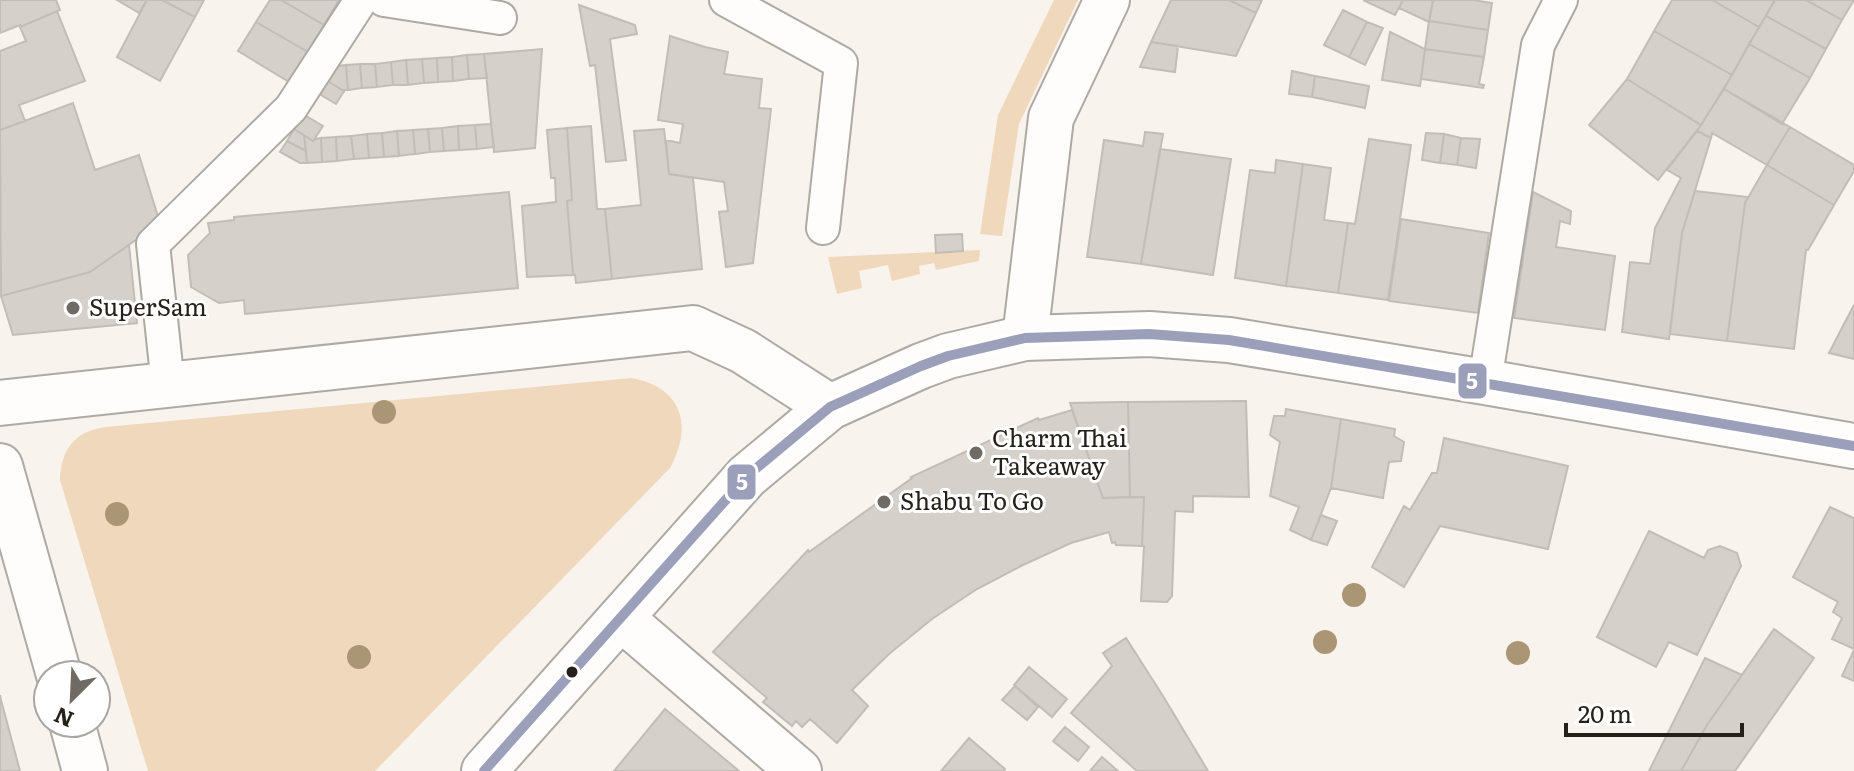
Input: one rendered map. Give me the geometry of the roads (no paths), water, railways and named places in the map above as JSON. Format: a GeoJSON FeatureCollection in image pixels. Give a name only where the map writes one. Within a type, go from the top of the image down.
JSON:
{"type":"FeatureCollection","features":[{"type":"Feature","properties":{"kind":"street"},"geometry":{"type":"LineString","coordinates":[[1025,338],[1051,118],[1107,0]]}},
{"type":"Feature","properties":{"kind":"street"},"geometry":{"type":"LineString","coordinates":[[0,403],[693,328],[743,351],[830,407]]}},
{"type":"Feature","properties":{"kind":"street"},"geometry":{"type":"LineString","coordinates":[[484,771],[747,476],[830,407],[935,361],[1025,338],[1149,334],[1229,340],[1854,446]]}},
{"type":"Feature","properties":{"kind":"street"},"geometry":{"type":"LineString","coordinates":[[0,466],[54,659]]}},
{"type":"Feature","properties":{"kind":"street"},"geometry":{"type":"LineString","coordinates":[[621,618],[799,771]]}},
{"type":"Feature","properties":{"kind":"street"},"geometry":{"type":"LineString","coordinates":[[76,739],[85,771]]}},
{"type":"Feature","properties":{"kind":"lane"},"geometry":{"type":"LineString","coordinates":[[168,385],[153,244],[291,108],[361,0]]}},
{"type":"Feature","properties":{"kind":"lane"},"geometry":{"type":"LineString","coordinates":[[384,0],[500,18]]}},
{"type":"Feature","properties":{"kind":"lane"},"geometry":{"type":"LineString","coordinates":[[726,0],[841,63],[823,228]]}},
{"type":"Feature","properties":{"kind":"lane"},"geometry":{"type":"LineString","coordinates":[[1485,382],[1538,45],[1561,0]]}},
{"type":"Feature","properties":{"kind":"place","name":"SuperSam"},"geometry":{"type":"Point","coordinates":[73,308]}},
{"type":"Feature","properties":{"kind":"place","name":"Charm Thai Takeaway"},"geometry":{"type":"Point","coordinates":[976,453]}},
{"type":"Feature","properties":{"kind":"place","name":"Shabu To Go"},"geometry":{"type":"Point","coordinates":[884,502]}}]}
